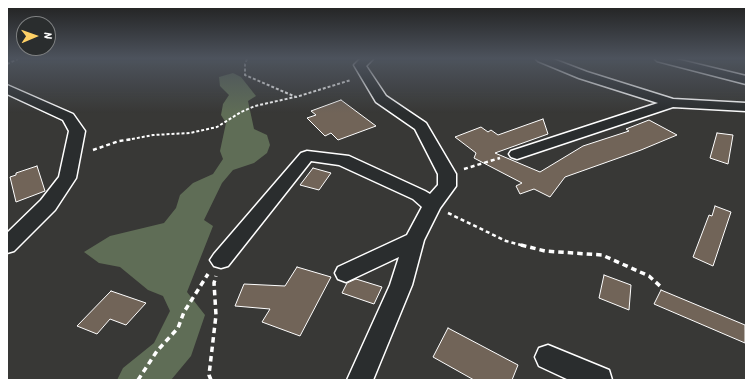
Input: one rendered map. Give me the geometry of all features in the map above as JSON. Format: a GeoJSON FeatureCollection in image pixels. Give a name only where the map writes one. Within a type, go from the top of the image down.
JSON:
{"type":"FeatureCollection","features":[{"type":"Feature","properties":{"kind":"street"},"geometry":{"type":"LineString","coordinates":[[360,380],[400,285],[414,240],[432,205],[447,186],[447,174],[421,126],[381,99],[367,77]]}},
{"type":"Feature","properties":{"kind":"street"},"geometry":{"type":"LineString","coordinates":[[590,77],[672,103],[732,105],[746,107]]}},
{"type":"Feature","properties":{"kind":"street"},"geometry":{"type":"LineString","coordinates":[[734,77],[746,80]]}},
{"type":"Feature","properties":{"kind":"street"},"geometry":{"type":"LineString","coordinates":[[7,89],[68,117],[77,131],[67,178],[48,205],[7,245]]}},
{"type":"Feature","properties":{"kind":"street"},"geometry":{"type":"LineString","coordinates":[[517,154],[672,103]]}},
{"type":"Feature","properties":{"kind":"street"},"geometry":{"type":"LineString","coordinates":[[220,260],[307,156],[343,160],[419,195],[432,205]]}},
{"type":"Feature","properties":{"kind":"street"},"geometry":{"type":"LineString","coordinates":[[346,273],[414,240]]}},
{"type":"Feature","properties":{"kind":"street"},"geometry":{"type":"LineString","coordinates":[[548,357],[599,380]]}},
{"type":"Feature","properties":{"kind":"path"},"geometry":{"type":"LineString","coordinates":[[252,77],[295,97]]}},
{"type":"Feature","properties":{"kind":"path"},"geometry":{"type":"LineString","coordinates":[[72,157],[119,141],[154,134],[190,133],[217,127],[241,112],[255,106],[295,97],[347,81],[367,77]]}},
{"type":"Feature","properties":{"kind":"path"},"geometry":{"type":"LineString","coordinates":[[447,174],[517,154]]}},
{"type":"Feature","properties":{"kind":"path"},"geometry":{"type":"LineString","coordinates":[[432,205],[506,241],[544,251],[602,255],[649,276],[660,286]]}},
{"type":"Feature","properties":{"kind":"path"},"geometry":{"type":"LineString","coordinates":[[138,380],[157,351],[178,328],[184,312],[203,281],[220,260]]}},
{"type":"Feature","properties":{"kind":"path"},"geometry":{"type":"LineString","coordinates":[[211,380],[209,375],[216,315],[214,283],[220,260]]}},
{"type":"Feature","properties":{"kind":"green space"},"geometry":{"type":"Polygon","coordinates":[[[219,77],[241,77],[256,96],[248,101],[254,129],[267,135],[270,145],[267,153],[254,163],[233,170],[222,183],[204,220],[213,226],[187,292],[205,315],[191,356],[171,380],[117,380],[123,368],[154,343],[170,311],[163,296],[148,290],[120,267],[99,263],[84,252],[110,236],[164,223],[176,208],[180,195],[193,183],[213,174],[223,159],[220,151],[226,123],[221,115],[223,104],[229,95],[220,86],[219,77]]]}},
{"type":"Feature","properties":{"kind":"building"},"geometry":{"type":"Polygon","coordinates":[[[341,100],[376,126],[338,140],[331,133],[325,136],[307,118],[316,115],[311,111],[341,100]]]}},
{"type":"Feature","properties":{"kind":"building"},"geometry":{"type":"Polygon","coordinates":[[[543,119],[548,134],[495,153],[540,172],[583,146],[629,131],[626,129],[649,120],[677,135],[641,150],[565,177],[550,197],[534,189],[520,194],[516,186],[522,183],[474,158],[476,153],[455,137],[481,127],[488,132],[491,130],[498,135],[543,119]]]}},
{"type":"Feature","properties":{"kind":"building"},"geometry":{"type":"Polygon","coordinates":[[[717,133],[733,135],[728,164],[710,158],[717,133]]]}},
{"type":"Feature","properties":{"kind":"building"},"geometry":{"type":"Polygon","coordinates":[[[37,166],[45,191],[16,202],[10,177],[16,175],[16,173],[37,166]]]}},
{"type":"Feature","properties":{"kind":"building"},"geometry":{"type":"Polygon","coordinates":[[[313,168],[331,173],[319,190],[300,185],[313,168]]]}},
{"type":"Feature","properties":{"kind":"building"},"geometry":{"type":"Polygon","coordinates":[[[715,206],[731,212],[713,266],[693,257],[709,215],[712,216],[715,206]]]}},
{"type":"Feature","properties":{"kind":"building"},"geometry":{"type":"Polygon","coordinates":[[[297,267],[331,277],[300,336],[262,322],[270,309],[235,306],[244,284],[285,286],[297,267]]]}},
{"type":"Feature","properties":{"kind":"building"},"geometry":{"type":"Polygon","coordinates":[[[604,275],[631,285],[629,310],[599,298],[604,275]]]}},
{"type":"Feature","properties":{"kind":"building"},"geometry":{"type":"Polygon","coordinates":[[[356,279],[382,287],[374,304],[342,293],[347,283],[356,279]]]}},
{"type":"Feature","properties":{"kind":"building"},"geometry":{"type":"Polygon","coordinates":[[[661,290],[745,325],[745,343],[654,304],[661,290]]]}},
{"type":"Feature","properties":{"kind":"building"},"geometry":{"type":"Polygon","coordinates":[[[111,291],[146,303],[126,325],[110,319],[97,334],[77,326],[111,291]]]}},
{"type":"Feature","properties":{"kind":"building"},"geometry":{"type":"Polygon","coordinates":[[[448,328],[518,365],[512,380],[474,380],[433,357],[448,328]]]}}]}
